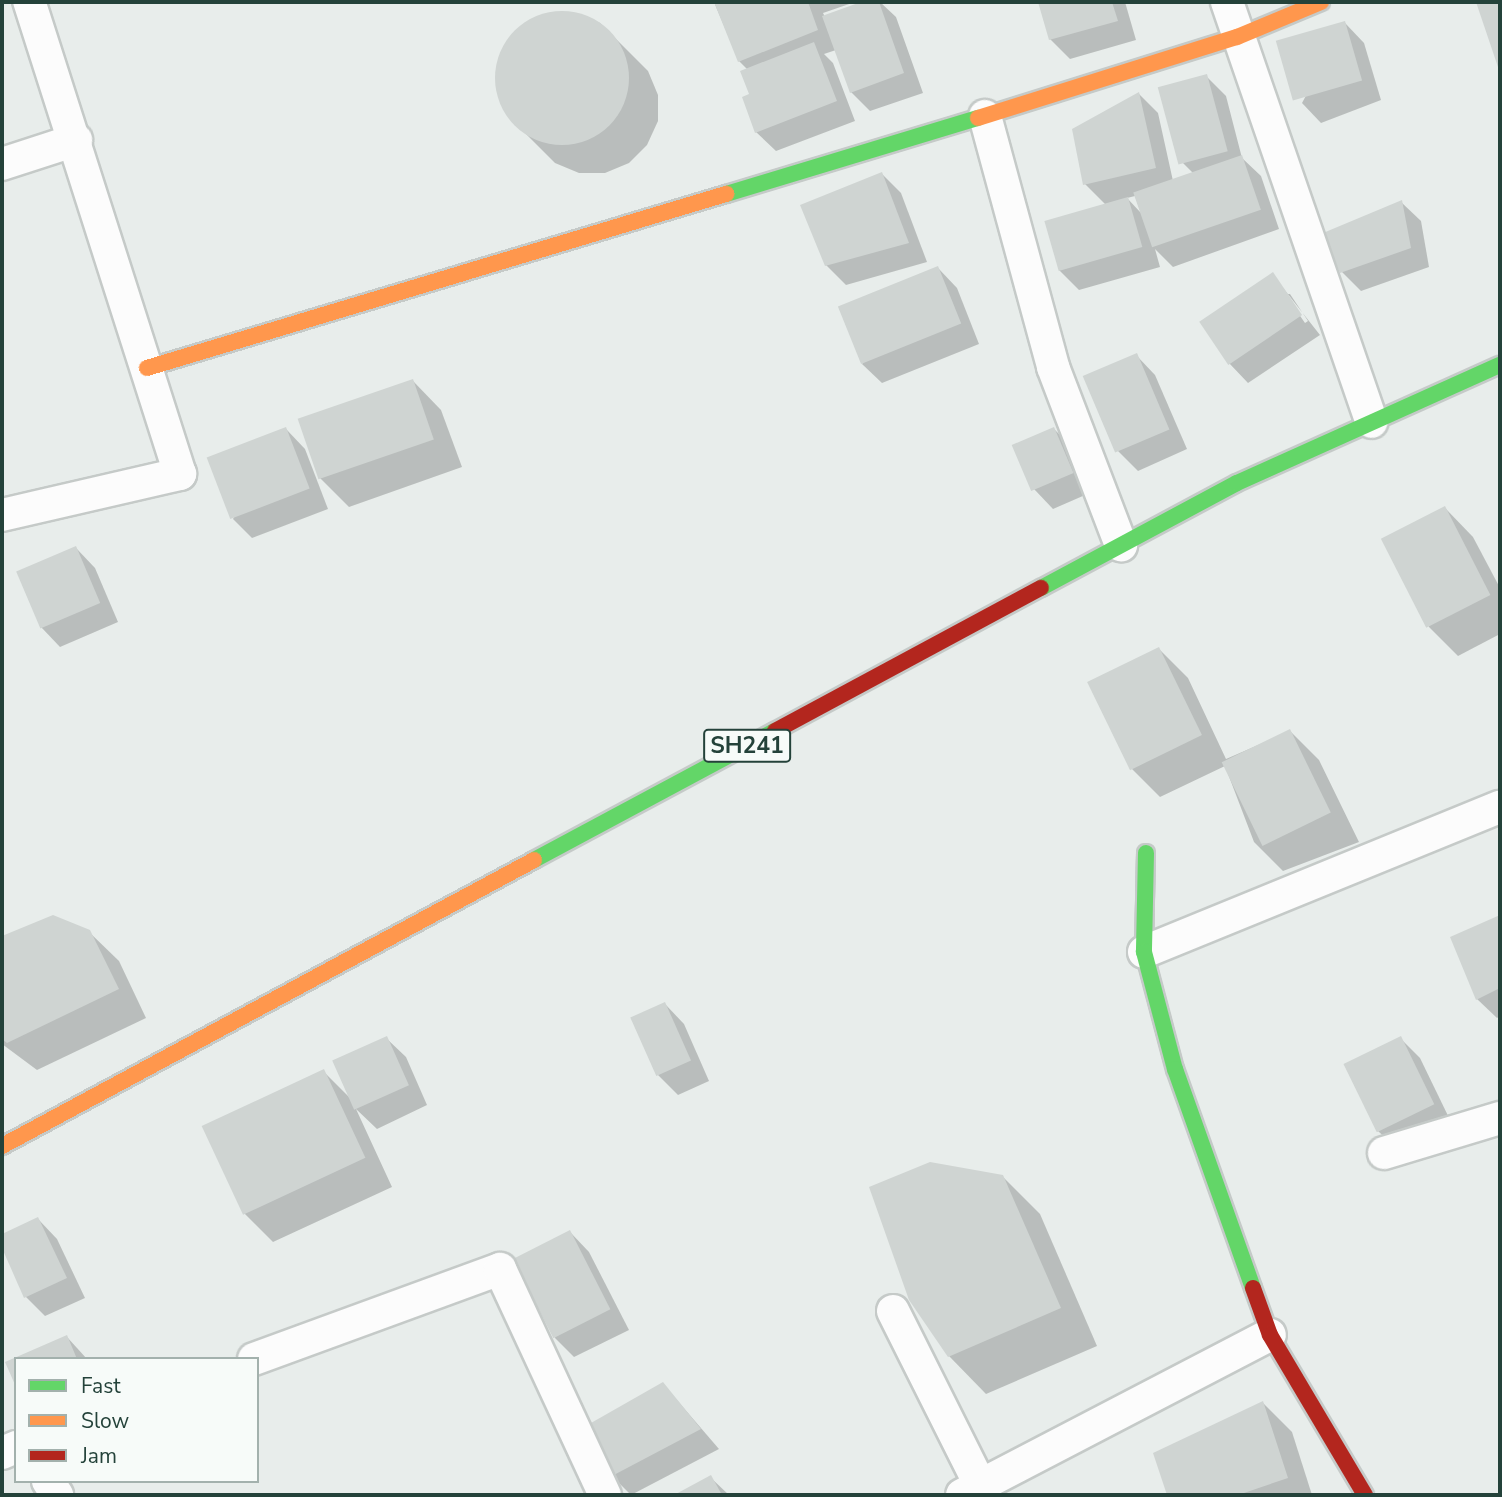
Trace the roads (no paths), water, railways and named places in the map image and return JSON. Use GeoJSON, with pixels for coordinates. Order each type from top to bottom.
{"type":"FeatureCollection","features":[{"type":"Feature","properties":{"kind":"street"},"geometry":{"type":"LineString","coordinates":[[2,515],[180,474],[76,140],[29,2]]}},
{"type":"Feature","properties":{"kind":"street"},"geometry":{"type":"LineString","coordinates":[[1227,2],[1372,422]]}},
{"type":"Feature","properties":{"kind":"street"},"geometry":{"type":"LineString","coordinates":[[147,368],[985,116],[1237,37],[1321,2]]}},
{"type":"Feature","properties":{"kind":"street"},"geometry":{"type":"LineString","coordinates":[[985,116],[1053,367],[1121,545]]}},
{"type":"Feature","properties":{"kind":"street"},"geometry":{"type":"LineString","coordinates":[[2,163],[76,140]]}},
{"type":"Feature","properties":{"kind":"street","name":"SH241"},"geometry":{"type":"LineString","coordinates":[[5,1135],[1237,483],[1500,365]]}},
{"type":"Feature","properties":{"kind":"street"},"geometry":{"type":"LineString","coordinates":[[1144,952],[1500,807]]}},
{"type":"Feature","properties":{"kind":"street"},"geometry":{"type":"LineString","coordinates":[[1146,853],[1144,952],[1175,1069],[1270,1335],[1365,1495]]}},
{"type":"Feature","properties":{"kind":"street"},"geometry":{"type":"LineString","coordinates":[[1384,1153],[1500,1118]]}},
{"type":"Feature","properties":{"kind":"street"},"geometry":{"type":"LineString","coordinates":[[259,1357],[500,1269],[605,1495]]}},
{"type":"Feature","properties":{"kind":"street"},"geometry":{"type":"LineString","coordinates":[[893,1311],[976,1492],[1270,1335]]}}]}
